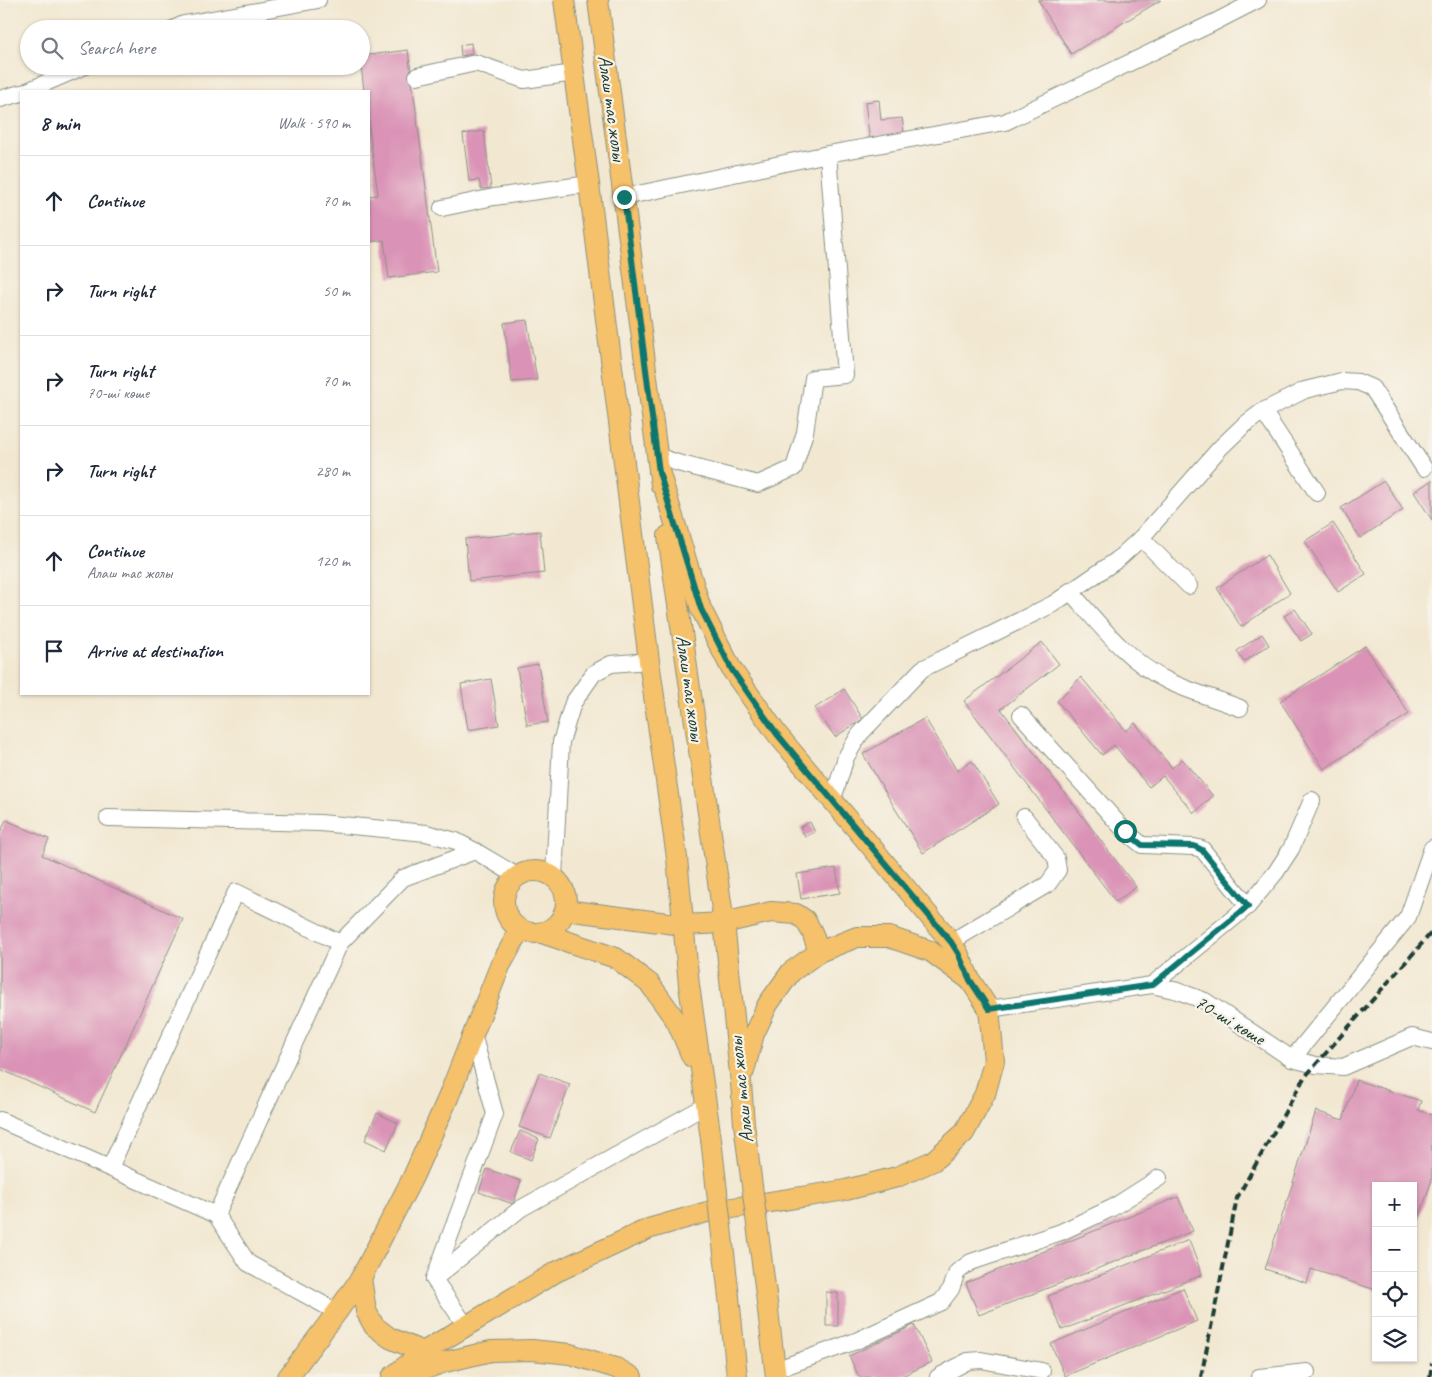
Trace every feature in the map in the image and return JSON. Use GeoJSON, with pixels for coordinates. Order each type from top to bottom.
{"type":"FeatureCollection","features":[{"type":"Feature","properties":{"kind":"main road","name":"Алаш тас жолы"},"geometry":{"type":"LineString","coordinates":[[564,0],[649,661],[677,858],[689,985],[712,1139],[737,1377]]}},
{"type":"Feature","properties":{"kind":"main road","name":"Алаш тас жолы"},"geometry":{"type":"LineString","coordinates":[[598,0],[658,464],[724,923],[744,1124],[776,1374]]}},
{"type":"Feature","properties":{"kind":"main road"},"geometry":{"type":"LineString","coordinates":[[392,1377],[423,1352],[556,1272],[648,1229],[707,1212],[855,1188],[897,1178],[933,1160],[964,1133],[986,1094],[994,1061],[989,1009],[970,980],[951,942],[777,734],[732,670],[701,609],[658,464]]}},
{"type":"Feature","properties":{"kind":"main road"},"geometry":{"type":"LineString","coordinates":[[542,933],[557,925],[562,918],[566,910],[565,892],[561,884],[554,877],[536,871],[526,872],[517,876],[505,894],[506,914],[512,924],[527,933],[542,933],[616,958],[650,984],[677,1022],[703,1084]]}},
{"type":"Feature","properties":{"kind":"main road"},"geometry":{"type":"LineString","coordinates":[[566,910],[683,925],[724,923],[771,912],[796,914],[805,920],[812,932],[819,952]]}},
{"type":"Feature","properties":{"kind":"main road"},"geometry":{"type":"LineString","coordinates":[[288,1377],[361,1278],[413,1177],[448,1098],[500,966],[520,930]]}},
{"type":"Feature","properties":{"kind":"main road"},"geometry":{"type":"LineString","coordinates":[[741,1084],[754,1034],[768,1004],[791,972],[819,952],[857,937],[889,937],[930,951],[970,980]]}},
{"type":"Feature","properties":{"kind":"main road"},"geometry":{"type":"LineString","coordinates":[[361,1278],[366,1311],[374,1326],[390,1338],[423,1352]]}},
{"type":"Feature","properties":{"kind":"main road"},"geometry":{"type":"LineString","coordinates":[[402,1377],[445,1362],[491,1351],[532,1350],[570,1354],[616,1368],[632,1377]]}},
{"type":"Feature","properties":{"kind":"lane"},"geometry":{"type":"LineString","coordinates":[[206,20],[318,0]]}},
{"type":"Feature","properties":{"kind":"lane"},"geometry":{"type":"LineString","coordinates":[[624,197],[828,154],[1005,122],[1258,0]]}},
{"type":"Feature","properties":{"kind":"lane"},"geometry":{"type":"LineString","coordinates":[[417,76],[476,63],[524,80],[574,73]]}},
{"type":"Feature","properties":{"kind":"lane"},"geometry":{"type":"LineString","coordinates":[[29,90],[64,75]]}},
{"type":"Feature","properties":{"kind":"lane"},"geometry":{"type":"LineString","coordinates":[[0,99],[20,93]]}},
{"type":"Feature","properties":{"kind":"lane"},"geometry":{"type":"LineString","coordinates":[[658,464],[678,463],[758,484],[794,468],[805,432],[813,378],[845,375],[828,154]]}},
{"type":"Feature","properties":{"kind":"lane"},"geometry":{"type":"LineString","coordinates":[[442,208],[494,197],[589,184]]}},
{"type":"Feature","properties":{"kind":"lane"},"geometry":{"type":"LineString","coordinates":[[832,800],[846,757],[860,734],[922,669],[1053,604],[1117,560],[1141,538],[1220,448],[1243,426],[1263,411],[1305,390],[1342,381],[1358,382],[1372,388],[1424,468]]}},
{"type":"Feature","properties":{"kind":"lane"},"geometry":{"type":"LineString","coordinates":[[1263,411],[1317,494]]}},
{"type":"Feature","properties":{"kind":"lane"},"geometry":{"type":"LineString","coordinates":[[1141,538],[1189,586]]}},
{"type":"Feature","properties":{"kind":"lane"},"geometry":{"type":"LineString","coordinates":[[1070,591],[1104,630],[1134,660],[1168,681],[1240,708]]}},
{"type":"Feature","properties":{"kind":"lane"},"geometry":{"type":"LineString","coordinates":[[554,877],[561,742],[573,703],[594,674],[611,664],[649,661]]}},
{"type":"Feature","properties":{"kind":"lane"},"geometry":{"type":"LineString","coordinates":[[1021,715],[1134,840],[1142,845],[1194,846],[1202,850],[1248,906]]}},
{"type":"Feature","properties":{"kind":"lane"},"geometry":{"type":"LineString","coordinates":[[1152,985],[1248,906],[1276,872],[1291,848],[1312,800]]}},
{"type":"Feature","properties":{"kind":"lane"},"geometry":{"type":"LineString","coordinates":[[951,942],[1048,884],[1058,870],[1056,858],[1024,816]]}},
{"type":"Feature","properties":{"kind":"lane"},"geometry":{"type":"LineString","coordinates":[[108,818],[320,824],[426,833],[456,841],[517,876]]}},
{"type":"Feature","properties":{"kind":"lane"},"geometry":{"type":"LineString","coordinates":[[1292,1059],[1408,917],[1432,848]]}},
{"type":"Feature","properties":{"kind":"lane"},"geometry":{"type":"LineString","coordinates":[[216,1215],[340,943],[403,878],[475,851]]}},
{"type":"Feature","properties":{"kind":"lane"},"geometry":{"type":"LineString","coordinates":[[110,1168],[236,892],[340,943]]}},
{"type":"Feature","properties":{"kind":"lane","name":"70-ші көше"},"geometry":{"type":"LineString","coordinates":[[989,1009],[1152,985],[1178,991],[1205,1001],[1292,1059],[1316,1065],[1343,1067],[1412,1037],[1432,1042]]}},
{"type":"Feature","properties":{"kind":"lane"},"geometry":{"type":"LineString","coordinates":[[434,1279],[495,1114],[473,1034]]}},
{"type":"Feature","properties":{"kind":"lane"},"geometry":{"type":"LineString","coordinates":[[434,1279],[520,1209],[707,1105]]}},
{"type":"Feature","properties":{"kind":"lane"},"geometry":{"type":"LineString","coordinates":[[0,1120],[216,1215],[248,1263],[337,1312]]}},
{"type":"Feature","properties":{"kind":"lane"},"geometry":{"type":"LineString","coordinates":[[776,1374],[856,1341],[940,1302],[951,1289],[957,1272],[971,1262],[1061,1232],[1112,1208],[1159,1178]]}},
{"type":"Feature","properties":{"kind":"lane"},"geometry":{"type":"LineString","coordinates":[[434,1279],[466,1326]]}},
{"type":"Feature","properties":{"kind":"lane"},"geometry":{"type":"LineString","coordinates":[[938,1377],[968,1361],[981,1360],[1042,1371]]}},
{"type":"Feature","properties":{"kind":"lane"},"geometry":{"type":"LineString","coordinates":[[1259,1377],[1307,1372]]}},
{"type":"Feature","properties":{"kind":"building"},"geometry":{"type":"Polygon","coordinates":[[[1038,0],[1161,0],[1071,54],[1038,0]]]}},
{"type":"Feature","properties":{"kind":"building"},"geometry":{"type":"Polygon","coordinates":[[[471,43],[472,54],[461,56],[460,45],[471,43]]]}},
{"type":"Feature","properties":{"kind":"building"},"geometry":{"type":"Polygon","coordinates":[[[408,50],[437,272],[389,278],[384,240],[370,242],[370,196],[378,195],[370,135],[370,90],[364,90],[362,75],[370,75],[370,55],[408,50]]]}},
{"type":"Feature","properties":{"kind":"building"},"geometry":{"type":"Polygon","coordinates":[[[879,100],[881,120],[902,118],[905,138],[870,142],[865,102],[879,100]]]}},
{"type":"Feature","properties":{"kind":"building"},"geometry":{"type":"Polygon","coordinates":[[[484,131],[491,188],[481,189],[479,180],[469,181],[463,134],[484,131]]]}},
{"type":"Feature","properties":{"kind":"building"},"geometry":{"type":"Polygon","coordinates":[[[527,320],[537,380],[512,382],[504,323],[527,320]]]}},
{"type":"Feature","properties":{"kind":"building"},"geometry":{"type":"Polygon","coordinates":[[[1432,480],[1432,520],[1414,492],[1432,480]]]}},
{"type":"Feature","properties":{"kind":"building"},"geometry":{"type":"Polygon","coordinates":[[[1384,481],[1403,510],[1360,538],[1341,508],[1384,481]]]}},
{"type":"Feature","properties":{"kind":"building"},"geometry":{"type":"Polygon","coordinates":[[[1333,523],[1366,574],[1338,592],[1305,541],[1333,523]]]}},
{"type":"Feature","properties":{"kind":"building"},"geometry":{"type":"Polygon","coordinates":[[[540,531],[544,573],[469,581],[465,539],[540,531]]]}},
{"type":"Feature","properties":{"kind":"building"},"geometry":{"type":"Polygon","coordinates":[[[1267,555],[1290,593],[1241,627],[1217,588],[1267,555]]]}},
{"type":"Feature","properties":{"kind":"building"},"geometry":{"type":"Polygon","coordinates":[[[1295,609],[1312,634],[1301,641],[1284,616],[1295,609]]]}},
{"type":"Feature","properties":{"kind":"building"},"geometry":{"type":"Polygon","coordinates":[[[1262,634],[1269,645],[1244,662],[1237,651],[1262,634]]]}},
{"type":"Feature","properties":{"kind":"building"},"geometry":{"type":"Polygon","coordinates":[[[1042,642],[1059,664],[1001,709],[1136,887],[1116,902],[964,701],[1042,642]]]}},
{"type":"Feature","properties":{"kind":"building"},"geometry":{"type":"Polygon","coordinates":[[[1365,646],[1409,714],[1324,769],[1280,701],[1365,646]]]}},
{"type":"Feature","properties":{"kind":"building"},"geometry":{"type":"Polygon","coordinates":[[[538,664],[548,722],[527,725],[517,668],[538,664]]]}},
{"type":"Feature","properties":{"kind":"building"},"geometry":{"type":"Polygon","coordinates":[[[1081,677],[1126,731],[1135,723],[1172,768],[1182,759],[1213,796],[1194,813],[1163,776],[1149,787],[1114,745],[1102,755],[1057,701],[1081,677]]]}},
{"type":"Feature","properties":{"kind":"building"},"geometry":{"type":"Polygon","coordinates":[[[491,679],[499,725],[468,730],[461,684],[491,679]]]}},
{"type":"Feature","properties":{"kind":"building"},"geometry":{"type":"Polygon","coordinates":[[[844,689],[863,719],[835,737],[815,708],[844,689]]]}},
{"type":"Feature","properties":{"kind":"building"},"geometry":{"type":"Polygon","coordinates":[[[925,718],[957,771],[972,761],[999,804],[923,853],[863,754],[925,718]]]}},
{"type":"Feature","properties":{"kind":"building"},"geometry":{"type":"Polygon","coordinates":[[[6,820],[49,839],[42,855],[183,919],[95,1112],[0,1069],[0,833],[6,820]]]}},
{"type":"Feature","properties":{"kind":"building"},"geometry":{"type":"Polygon","coordinates":[[[810,822],[815,832],[805,837],[800,827],[810,822]]]}},
{"type":"Feature","properties":{"kind":"building"},"geometry":{"type":"Polygon","coordinates":[[[836,868],[840,893],[801,899],[797,874],[836,868]]]}},
{"type":"Feature","properties":{"kind":"building"},"geometry":{"type":"Polygon","coordinates":[[[539,1073],[570,1084],[550,1138],[519,1127],[539,1073]]]}},
{"type":"Feature","properties":{"kind":"building"},"geometry":{"type":"Polygon","coordinates":[[[1356,1080],[1421,1101],[1418,1110],[1432,1115],[1432,1179],[1417,1225],[1417,1182],[1372,1182],[1372,1289],[1311,1269],[1307,1283],[1265,1269],[1316,1111],[1343,1120],[1356,1080]]]}},
{"type":"Feature","properties":{"kind":"building"},"geometry":{"type":"Polygon","coordinates":[[[377,1113],[398,1123],[386,1150],[365,1140],[377,1113]]]}},
{"type":"Feature","properties":{"kind":"building"},"geometry":{"type":"Polygon","coordinates":[[[520,1131],[539,1139],[531,1160],[511,1152],[520,1131]]]}},
{"type":"Feature","properties":{"kind":"building"},"geometry":{"type":"Polygon","coordinates":[[[487,1169],[521,1181],[513,1204],[479,1192],[487,1169]]]}},
{"type":"Feature","properties":{"kind":"building"},"geometry":{"type":"Polygon","coordinates":[[[1178,1197],[1193,1231],[979,1315],[966,1283],[1178,1197]]]}},
{"type":"Feature","properties":{"kind":"building"},"geometry":{"type":"Polygon","coordinates":[[[1189,1240],[1202,1275],[1062,1330],[1048,1296],[1189,1240]]]}},
{"type":"Feature","properties":{"kind":"building"},"geometry":{"type":"Polygon","coordinates":[[[1183,1288],[1197,1321],[1065,1376],[1051,1344],[1183,1288]]]}},
{"type":"Feature","properties":{"kind":"building"},"geometry":{"type":"Polygon","coordinates":[[[826,1292],[838,1293],[838,1326],[826,1326],[826,1292]]]}},
{"type":"Feature","properties":{"kind":"building"},"geometry":{"type":"Polygon","coordinates":[[[914,1325],[932,1362],[900,1377],[859,1377],[849,1356],[914,1325]]]}},
{"type":"Feature","properties":{"kind":"railway"},"geometry":{"type":"LineString","coordinates":[[1201,1377],[1237,1198],[1304,1078],[1432,932]]}},
{"type":"Feature","properties":{"kind":"railway"},"geometry":{"type":"LineString","coordinates":[[1430,1377],[1432,1363]]}},
{"type":"Feature","properties":{"kind":"route"},"geometry":{"type":"LineString","coordinates":[[624,197],[659,472],[701,609],[732,670],[777,734],[951,942],[970,980],[989,1009],[1152,985],[1248,906],[1202,850],[1194,846],[1142,845],[1125,831]]}}]}
